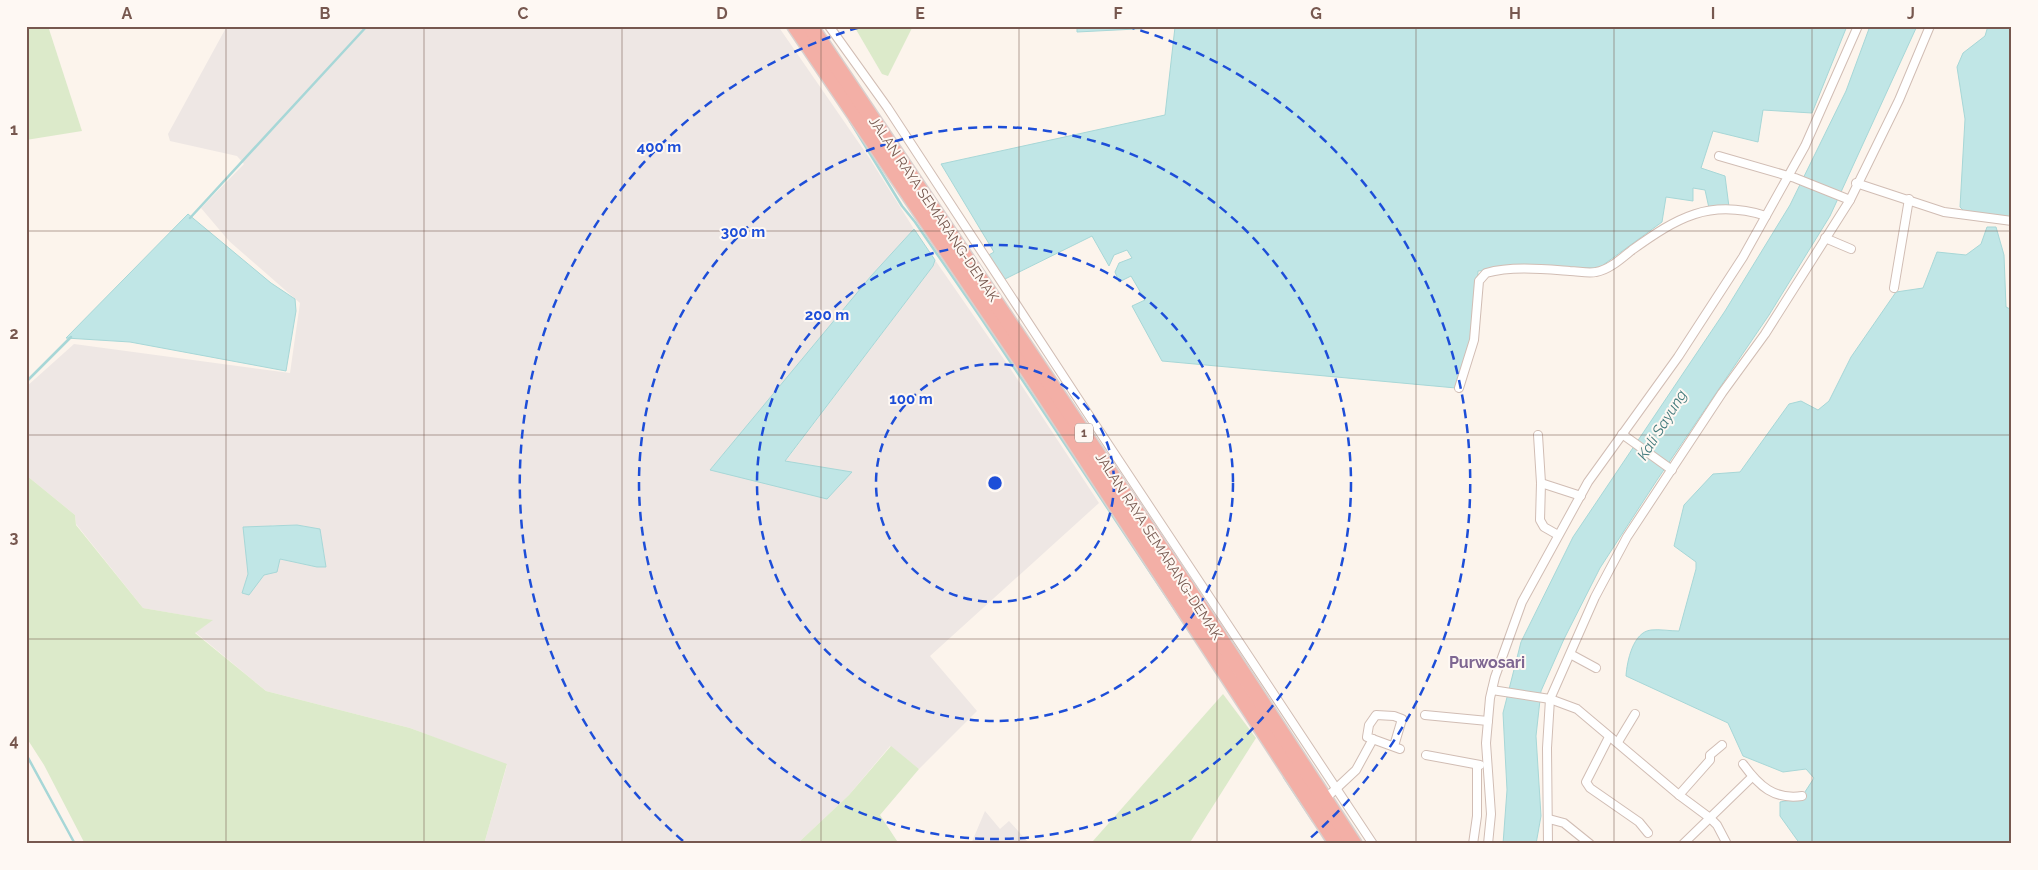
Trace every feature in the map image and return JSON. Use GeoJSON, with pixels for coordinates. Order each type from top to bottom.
{"type":"FeatureCollection","features":[{"type":"Feature","properties":{"kind":"highway","name":"JALAN RAYA SEMARANG-DEMAK"},"geometry":{"type":"LineString","coordinates":[[795,26],[1180,591],[1332,794],[1354,844]]}},
{"type":"Feature","properties":{"kind":"highway","name":"JALAN RAYA SEMARANG-DEMAK"},"geometry":{"type":"LineString","coordinates":[[810,26],[1180,591],[1337,844]]}},
{"type":"Feature","properties":{"kind":"street"},"geometry":{"type":"LineString","coordinates":[[828,26],[887,107],[1332,794],[1374,844]]}},
{"type":"Feature","properties":{"kind":"street"},"geometry":{"type":"LineString","coordinates":[[1488,844],[1491,814],[1487,766],[1488,721],[1492,690],[1522,602],[1581,496],[1678,357],[1791,177],[1858,26]]}},
{"type":"Feature","properties":{"kind":"street"},"geometry":{"type":"LineString","coordinates":[[1548,844],[1546,699],[1572,655],[1596,597],[1627,538],[1670,469],[1765,334],[1850,200],[1856,183],[1899,100],[1930,26]]}},
{"type":"Feature","properties":{"kind":"street"},"geometry":{"type":"LineString","coordinates":[[874,122],[887,107]]}},
{"type":"Feature","properties":{"kind":"street"},"geometry":{"type":"LineString","coordinates":[[1719,156],[1791,177],[1850,200]]}},
{"type":"Feature","properties":{"kind":"street"},"geometry":{"type":"LineString","coordinates":[[1856,183],[1944,212],[2012,221]]}},
{"type":"Feature","properties":{"kind":"street"},"geometry":{"type":"LineString","coordinates":[[1894,288],[1909,199]]}},
{"type":"Feature","properties":{"kind":"street"},"geometry":{"type":"LineString","coordinates":[[1459,388],[1474,340],[1479,281],[1486,273],[1530,268],[1596,272],[1616,262],[1678,219],[1698,212],[1717,208],[1744,210],[1766,216]]}},
{"type":"Feature","properties":{"kind":"street"},"geometry":{"type":"LineString","coordinates":[[1825,238],[1851,249]]}},
{"type":"Feature","properties":{"kind":"street"},"geometry":{"type":"LineString","coordinates":[[1623,434],[1670,469]]}},
{"type":"Feature","properties":{"kind":"street"},"geometry":{"type":"LineString","coordinates":[[1538,435],[1541,524],[1558,535]]}},
{"type":"Feature","properties":{"kind":"street"},"geometry":{"type":"LineString","coordinates":[[1541,483],[1581,496]]}},
{"type":"Feature","properties":{"kind":"street"},"geometry":{"type":"LineString","coordinates":[[1572,655],[1596,668]]}},
{"type":"Feature","properties":{"kind":"street"},"geometry":{"type":"LineString","coordinates":[[1492,690],[1506,694],[1546,699],[1576,709],[1609,737],[1618,742],[1679,795],[1710,818],[1717,825],[1727,844]]}},
{"type":"Feature","properties":{"kind":"street"},"geometry":{"type":"LineString","coordinates":[[1380,714],[1400,717],[1402,725],[1397,748],[1372,739],[1367,737],[1366,733],[1374,716],[1380,714]]}},
{"type":"Feature","properties":{"kind":"street"},"geometry":{"type":"LineString","coordinates":[[1425,714],[1488,721]]}},
{"type":"Feature","properties":{"kind":"street"},"geometry":{"type":"LineString","coordinates":[[1618,742],[1635,714]]}},
{"type":"Feature","properties":{"kind":"street"},"geometry":{"type":"LineString","coordinates":[[1609,737],[1586,782],[1590,788],[1639,822],[1648,833]]}},
{"type":"Feature","properties":{"kind":"street"},"geometry":{"type":"LineString","coordinates":[[1332,794],[1360,766],[1372,739]]}},
{"type":"Feature","properties":{"kind":"street"},"geometry":{"type":"LineString","coordinates":[[1679,795],[1710,760],[1710,755],[1722,745]]}},
{"type":"Feature","properties":{"kind":"street"},"geometry":{"type":"LineString","coordinates":[[1426,755],[1487,766]]}},
{"type":"Feature","properties":{"kind":"street"},"geometry":{"type":"LineString","coordinates":[[1743,764],[1761,786],[1774,794],[1786,797],[1802,796]]}},
{"type":"Feature","properties":{"kind":"street"},"geometry":{"type":"LineString","coordinates":[[1473,844],[1477,816],[1478,765]]}},
{"type":"Feature","properties":{"kind":"street"},"geometry":{"type":"LineString","coordinates":[[1684,844],[1752,777]]}},
{"type":"Feature","properties":{"kind":"street"},"geometry":{"type":"LineString","coordinates":[[1548,819],[1564,824],[1590,844]]}},
{"type":"Feature","properties":{"kind":"shaded area"},"geometry":{"type":"Polygon","coordinates":[[[227,26],[778,26],[870,159],[914,229],[871,276],[710,470],[785,462],[933,266],[935,260],[1010,368],[1099,503],[930,656],[977,711],[919,769],[890,746],[849,795],[797,844],[484,844],[507,765],[410,728],[266,691],[195,632],[212,620],[143,608],[76,524],[75,515],[26,475],[26,387],[74,344],[290,373],[300,303],[229,241],[201,208],[244,164],[237,156],[170,141],[168,134],[227,26]],[[272,525],[248,574],[242,593],[280,559],[317,567],[326,567],[320,529],[297,525],[272,525]]]}},
{"type":"Feature","properties":{"kind":"shaded area"},"geometry":{"type":"Polygon","coordinates":[[[985,811],[1000,829],[1009,821],[1030,844],[971,844],[985,811]]]}},
{"type":"Feature","properties":{"kind":"green space"},"geometry":{"type":"Polygon","coordinates":[[[26,26],[48,26],[82,131],[26,140],[26,26]]]}},
{"type":"Feature","properties":{"kind":"green space"},"geometry":{"type":"Polygon","coordinates":[[[854,26],[913,26],[888,76],[882,74],[854,26]]]}},
{"type":"Feature","properties":{"kind":"green space"},"geometry":{"type":"Polygon","coordinates":[[[26,475],[75,515],[76,525],[143,608],[213,620],[195,633],[266,691],[410,728],[507,764],[484,844],[85,844],[44,765],[26,737],[26,475]]]}},
{"type":"Feature","properties":{"kind":"green space"},"geometry":{"type":"Polygon","coordinates":[[[1223,694],[1256,738],[1189,844],[1097,844],[1093,841],[1223,694]]]}},
{"type":"Feature","properties":{"kind":"green space"},"geometry":{"type":"Polygon","coordinates":[[[891,746],[919,769],[880,815],[899,844],[797,844],[849,795],[891,746]]]}},
{"type":"Feature","properties":{"kind":"water"},"geometry":{"type":"Polygon","coordinates":[[[1077,26],[1847,26],[1812,113],[1763,110],[1758,142],[1713,131],[1701,168],[1725,176],[1729,207],[1709,208],[1705,190],[1693,188],[1693,201],[1666,197],[1662,222],[1599,268],[1527,267],[1478,271],[1476,311],[1470,348],[1456,388],[1162,361],[1132,306],[1145,300],[1131,276],[1119,282],[1115,272],[1119,263],[1132,258],[1127,250],[1114,255],[1109,266],[1092,236],[1003,280],[987,256],[994,252],[941,164],[1165,115],[1175,27],[1077,32],[1077,26]]]}},
{"type":"Feature","properties":{"kind":"water","name":"Kali Sayung"},"geometry":{"type":"Polygon","coordinates":[[[1870,26],[1917,26],[1830,216],[1769,315],[1600,568],[1564,639],[1541,691],[1536,736],[1541,816],[1536,844],[1503,844],[1507,790],[1503,713],[1521,642],[1573,537],[1725,311],[1790,205],[1846,91],[1870,26]]]}},
{"type":"Feature","properties":{"kind":"water"},"geometry":{"type":"Polygon","coordinates":[[[1988,26],[2012,26],[2012,219],[1966,213],[1960,207],[1965,119],[1957,67],[1963,53],[1985,36],[1988,26]]]}},
{"type":"Feature","properties":{"kind":"water"},"geometry":{"type":"Polygon","coordinates":[[[188,214],[271,283],[295,299],[296,311],[286,371],[130,342],[66,338],[188,214]]]}},
{"type":"Feature","properties":{"kind":"water"},"geometry":{"type":"Polygon","coordinates":[[[1987,227],[1996,227],[2004,255],[2006,307],[2012,310],[2012,844],[1800,844],[1780,816],[1780,802],[1801,798],[1814,778],[1806,769],[1783,772],[1743,756],[1728,723],[1626,676],[1632,648],[1635,641],[1645,632],[1651,630],[1679,631],[1696,569],[1696,562],[1674,546],[1684,505],[1713,474],[1740,472],[1789,404],[1801,401],[1818,410],[1829,401],[1851,357],[1896,292],[1923,288],[1937,252],[1966,255],[1981,244],[1987,227]]]}},
{"type":"Feature","properties":{"kind":"water"},"geometry":{"type":"Polygon","coordinates":[[[914,229],[935,260],[933,266],[785,461],[852,472],[827,499],[710,470],[871,276],[914,229]]]}},
{"type":"Feature","properties":{"kind":"water"},"geometry":{"type":"Polygon","coordinates":[[[297,525],[320,529],[326,567],[317,567],[280,559],[277,572],[264,575],[249,595],[242,593],[248,574],[243,527],[297,525]]]}},
{"type":"Feature","properties":{"kind":"waterway"},"geometry":{"type":"LineString","coordinates":[[190,218],[367,26]]}},
{"type":"Feature","properties":{"kind":"waterway"},"geometry":{"type":"LineString","coordinates":[[850,121],[902,206],[981,318],[1190,632]]}},
{"type":"Feature","properties":{"kind":"waterway"},"geometry":{"type":"LineString","coordinates":[[26,382],[71,337]]}},
{"type":"Feature","properties":{"kind":"waterway"},"geometry":{"type":"LineString","coordinates":[[26,754],[75,844]]}},
{"type":"Feature","properties":{"kind":"waterway"},"geometry":{"type":"LineString","coordinates":[[1284,777],[1313,821]]}},
{"type":"Feature","properties":{"kind":"district","name":"Purwosari"},"geometry":{"type":"Point","coordinates":[1487,662]}}]}
